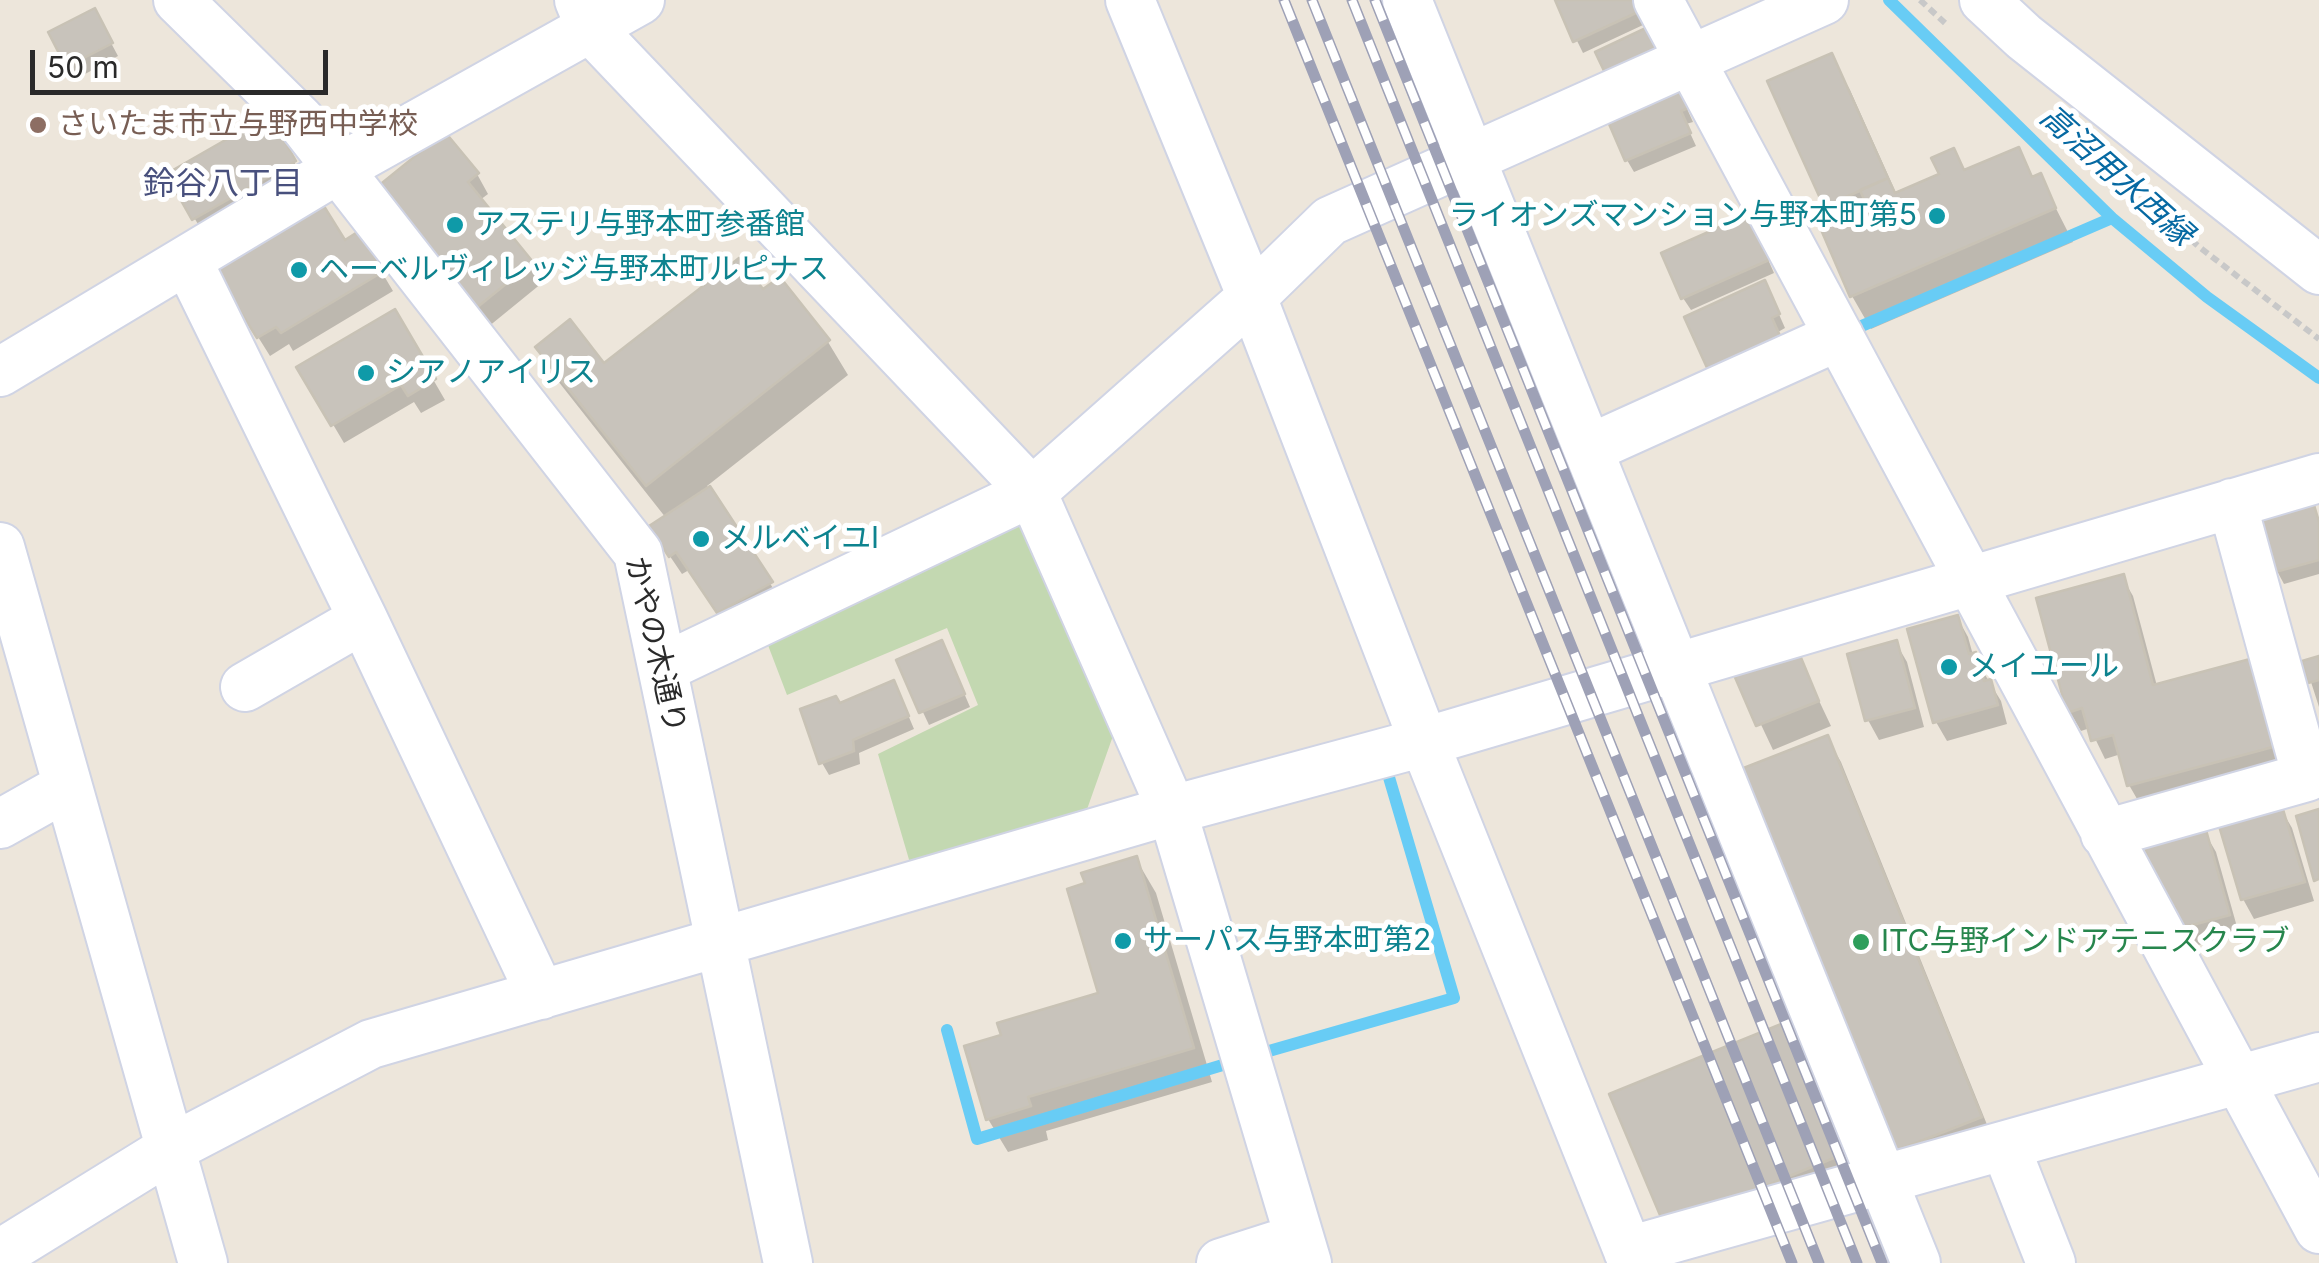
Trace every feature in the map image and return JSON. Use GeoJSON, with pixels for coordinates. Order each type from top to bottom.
{"type":"FeatureCollection","features":[{"type":"Feature","properties":{"kind":"street","name":"かやの木通り"},"geometry":{"type":"LineString","coordinates":[[178,0],[300,120],[638,552],[787,1263]]}},
{"type":"Feature","properties":{"kind":"street"},"geometry":{"type":"LineString","coordinates":[[0,372],[585,15],[640,0]]}},
{"type":"Feature","properties":{"kind":"street"},"geometry":{"type":"LineString","coordinates":[[1130,0],[1252,298],[1630,1257],[1882,1180],[2319,1057]]}},
{"type":"Feature","properties":{"kind":"street"},"geometry":{"type":"LineString","coordinates":[[1407,0],[1916,1263]]}},
{"type":"Feature","properties":{"kind":"street"},"geometry":{"type":"LineString","coordinates":[[1658,0],[2319,1230]]}},
{"type":"Feature","properties":{"kind":"street"},"geometry":{"type":"LineString","coordinates":[[663,668],[1032,492],[1252,298],[1330,221],[1824,0]]}},
{"type":"Feature","properties":{"kind":"street"},"geometry":{"type":"LineString","coordinates":[[1966,13],[2024,36],[2319,270]]}},
{"type":"Feature","properties":{"kind":"street"},"geometry":{"type":"LineString","coordinates":[[585,15],[1032,492],[1172,810],[1303,1251],[1221,1263]]}},
{"type":"Feature","properties":{"kind":"street"},"geometry":{"type":"LineString","coordinates":[[187,260],[363,619],[540,995]]}},
{"type":"Feature","properties":{"kind":"street"},"geometry":{"type":"LineString","coordinates":[[1589,449],[1838,336]]}},
{"type":"Feature","properties":{"kind":"street"},"geometry":{"type":"LineString","coordinates":[[0,1254],[170,1149],[371,1044],[1172,810],[1424,742],[2319,478]]}},
{"type":"Feature","properties":{"kind":"street"},"geometry":{"type":"LineString","coordinates":[[2105,834],[2307,777],[2232,503]]}},
{"type":"Feature","properties":{"kind":"street"},"geometry":{"type":"LineString","coordinates":[[0,547],[203,1263]]}},
{"type":"Feature","properties":{"kind":"street"},"geometry":{"type":"LineString","coordinates":[[244,687],[363,619]]}},
{"type":"Feature","properties":{"kind":"street"},"geometry":{"type":"LineString","coordinates":[[0,824],[66,787]]}},
{"type":"Feature","properties":{"kind":"street"},"geometry":{"type":"LineString","coordinates":[[2005,1146],[2051,1263]]}},
{"type":"Feature","properties":{"kind":"path"},"geometry":{"type":"LineString","coordinates":[[1920,0],[1966,13]]}},
{"type":"Feature","properties":{"kind":"path"},"geometry":{"type":"LineString","coordinates":[[2051,118],[2198,246],[2319,339]]}},
{"type":"Feature","properties":{"kind":"green space"},"geometry":{"type":"Polygon","coordinates":[[[1010,521],[1032,526],[1114,733],[1085,815],[910,863],[878,754],[978,705],[947,628],[787,695],[766,640],[1010,521]]]}},
{"type":"Feature","properties":{"kind":"building"},"geometry":{"type":"Polygon","coordinates":[[[1555,0],[1633,0],[1638,12],[1573,42],[1555,0]]]}},
{"type":"Feature","properties":{"kind":"building"},"geometry":{"type":"Polygon","coordinates":[[[95,8],[113,43],[66,67],[48,32],[95,8]]]}},
{"type":"Feature","properties":{"kind":"building"},"geometry":{"type":"Polygon","coordinates":[[[1648,27],[1659,51],[1606,75],[1595,52],[1648,27]]]}},
{"type":"Feature","properties":{"kind":"building"},"geometry":{"type":"Polygon","coordinates":[[[1832,53],[1888,178],[1824,207],[1767,81],[1832,53]]]}},
{"type":"Feature","properties":{"kind":"building"},"geometry":{"type":"Polygon","coordinates":[[[1678,86],[1688,108],[1681,111],[1691,133],[1625,161],[1606,117],[1678,86]]]}},
{"type":"Feature","properties":{"kind":"building"},"geometry":{"type":"Polygon","coordinates":[[[262,119],[269,130],[276,126],[296,161],[192,220],[166,174],[262,119]]]}},
{"type":"Feature","properties":{"kind":"building","name":"アステリ与野本町参番館"},"geometry":{"type":"Polygon","coordinates":[[[445,132],[479,173],[468,182],[533,262],[475,309],[377,187],[445,132]]]}},
{"type":"Feature","properties":{"kind":"building","name":"ライオンズマンション与野本町第5"},"geometry":{"type":"Polygon","coordinates":[[[2019,147],[2032,177],[2041,173],[2056,208],[1850,297],[1819,225],[1866,204],[1860,190],[1888,178],[1895,193],[1939,174],[1931,158],[1954,148],[1964,170],[2019,147]]]}},
{"type":"Feature","properties":{"kind":"building","name":"ヘーベルヴィレッジ与野本町ルピナス"},"geometry":{"type":"Polygon","coordinates":[[[322,203],[345,240],[359,231],[384,271],[281,333],[276,327],[257,338],[214,269],[322,203]]]}},
{"type":"Feature","properties":{"kind":"building"},"geometry":{"type":"Polygon","coordinates":[[[1749,214],[1769,260],[1681,299],[1661,253],[1749,214]]]}},
{"type":"Feature","properties":{"kind":"building"},"geometry":{"type":"Polygon","coordinates":[[[739,258],[763,289],[780,277],[830,340],[646,486],[535,347],[570,319],[604,363],[739,258]]]}},
{"type":"Feature","properties":{"kind":"building"},"geometry":{"type":"Polygon","coordinates":[[[1765,280],[1780,314],[1772,318],[1781,338],[1708,370],[1684,317],[1765,280]]]}},
{"type":"Feature","properties":{"kind":"building","name":"シアノアイリス"},"geometry":{"type":"Polygon","coordinates":[[[395,309],[436,379],[408,396],[401,385],[331,426],[296,367],[395,309]]]}},
{"type":"Feature","properties":{"kind":"building","name":"メルベイユⅠ"},"geometry":{"type":"Polygon","coordinates":[[[710,486],[773,582],[717,613],[676,552],[669,557],[649,526],[710,486]]]}},
{"type":"Feature","properties":{"kind":"building"},"geometry":{"type":"Polygon","coordinates":[[[2314,505],[2319,522],[2319,560],[2275,572],[2260,519],[2314,505]]]}},
{"type":"Feature","properties":{"kind":"building"},"geometry":{"type":"Polygon","coordinates":[[[2124,574],[2153,685],[2250,659],[2273,747],[2127,786],[2113,735],[2091,741],[2082,708],[2067,713],[2036,598],[2124,574]]]}},
{"type":"Feature","properties":{"kind":"building","name":"メイユール"},"geometry":{"type":"Polygon","coordinates":[[[1958,615],[1969,654],[1976,652],[1984,681],[1991,679],[1998,705],[1933,723],[1907,629],[1958,615]]]}},
{"type":"Feature","properties":{"kind":"building"},"geometry":{"type":"Polygon","coordinates":[[[942,640],[965,694],[919,713],[896,660],[942,640]]]}},
{"type":"Feature","properties":{"kind":"building"},"geometry":{"type":"Polygon","coordinates":[[[1897,640],[1915,708],[1865,721],[1847,654],[1897,640]]]}},
{"type":"Feature","properties":{"kind":"building"},"geometry":{"type":"Polygon","coordinates":[[[1797,648],[1819,701],[1756,726],[1734,675],[1797,648]]]}},
{"type":"Feature","properties":{"kind":"building"},"geometry":{"type":"Polygon","coordinates":[[[2319,656],[2319,680],[2308,683],[2302,661],[2319,656]]]}},
{"type":"Feature","properties":{"kind":"building"},"geometry":{"type":"Polygon","coordinates":[[[894,680],[909,716],[853,740],[854,751],[819,764],[800,709],[836,696],[840,703],[894,680]]]}},
{"type":"Feature","properties":{"kind":"building"},"geometry":{"type":"Polygon","coordinates":[[[1828,735],[1982,1117],[1895,1151],[1741,769],[1828,735]]]}},
{"type":"Feature","properties":{"kind":"building"},"geometry":{"type":"Polygon","coordinates":[[[2282,806],[2305,882],[2241,900],[2219,826],[2282,806]]]}},
{"type":"Feature","properties":{"kind":"building"},"geometry":{"type":"Polygon","coordinates":[[[2319,809],[2319,879],[2314,881],[2296,816],[2319,809]]]}},
{"type":"Feature","properties":{"kind":"building"},"geometry":{"type":"Polygon","coordinates":[[[2206,830],[2230,915],[2181,928],[2175,907],[2168,909],[2157,891],[2145,847],[2206,830]]]}},
{"type":"Feature","properties":{"kind":"building","name":"サーパス与野本町第2"},"geometry":{"type":"Polygon","coordinates":[[[1137,856],[1194,1048],[1028,1097],[1031,1106],[986,1120],[964,1046],[1001,1035],[997,1023],[1098,993],[1067,889],[1085,883],[1081,873],[1137,856]]]}},
{"type":"Feature","properties":{"kind":"building"},"geometry":{"type":"Polygon","coordinates":[[[1791,1020],[1846,1153],[1665,1227],[1609,1094],[1791,1020]]]}},
{"type":"Feature","properties":{"kind":"waterway","name":"高沼用水西縁"},"geometry":{"type":"LineString","coordinates":[[1889,0],[2112,218],[2207,297],[2319,378]]}},
{"type":"Feature","properties":{"kind":"waterway"},"geometry":{"type":"LineString","coordinates":[[1850,331],[2112,218]]}},
{"type":"Feature","properties":{"kind":"waterway"},"geometry":{"type":"LineString","coordinates":[[1255,1055],[1454,998],[1388,774]]}},
{"type":"Feature","properties":{"kind":"waterway"},"geometry":{"type":"LineString","coordinates":[[947,1030],[977,1139],[1236,1061]]}},
{"type":"Feature","properties":{"kind":"railway"},"geometry":{"type":"LineString","coordinates":[[1284,0],[1792,1263]]}},
{"type":"Feature","properties":{"kind":"railway"},"geometry":{"type":"LineString","coordinates":[[1312,0],[1819,1263]]}},
{"type":"Feature","properties":{"kind":"railway"},"geometry":{"type":"LineString","coordinates":[[1352,0],[1857,1263]]}},
{"type":"Feature","properties":{"kind":"railway"},"geometry":{"type":"LineString","coordinates":[[1375,0],[1882,1263]]}},
{"type":"Feature","properties":{"kind":"place","name":"さいたま市立与野西中学校"},"geometry":{"type":"Point","coordinates":[38,125]}},
{"type":"Feature","properties":{"kind":"place","name":"ライオンズマンション与野本町第5"},"geometry":{"type":"Point","coordinates":[1937,216]}},
{"type":"Feature","properties":{"kind":"place","name":"アステリ与野本町参番館"},"geometry":{"type":"Point","coordinates":[455,225]}},
{"type":"Feature","properties":{"kind":"place","name":"ヘーベルヴィレッジ与野本町ルピナス"},"geometry":{"type":"Point","coordinates":[299,270]}},
{"type":"Feature","properties":{"kind":"place","name":"シアノアイリス"},"geometry":{"type":"Point","coordinates":[366,373]}},
{"type":"Feature","properties":{"kind":"place","name":"メルベイユⅠ"},"geometry":{"type":"Point","coordinates":[701,539]}},
{"type":"Feature","properties":{"kind":"place","name":"メイユール"},"geometry":{"type":"Point","coordinates":[1949,667]}},
{"type":"Feature","properties":{"kind":"place","name":"サーパス与野本町第2"},"geometry":{"type":"Point","coordinates":[1123,941]}},
{"type":"Feature","properties":{"kind":"place","name":"ITC与野インドアテニスクラブ"},"geometry":{"type":"Point","coordinates":[1861,942]}},
{"type":"Feature","properties":{"kind":"district","name":"鈴谷八丁目"},"geometry":{"type":"Point","coordinates":[223,184]}}]}
